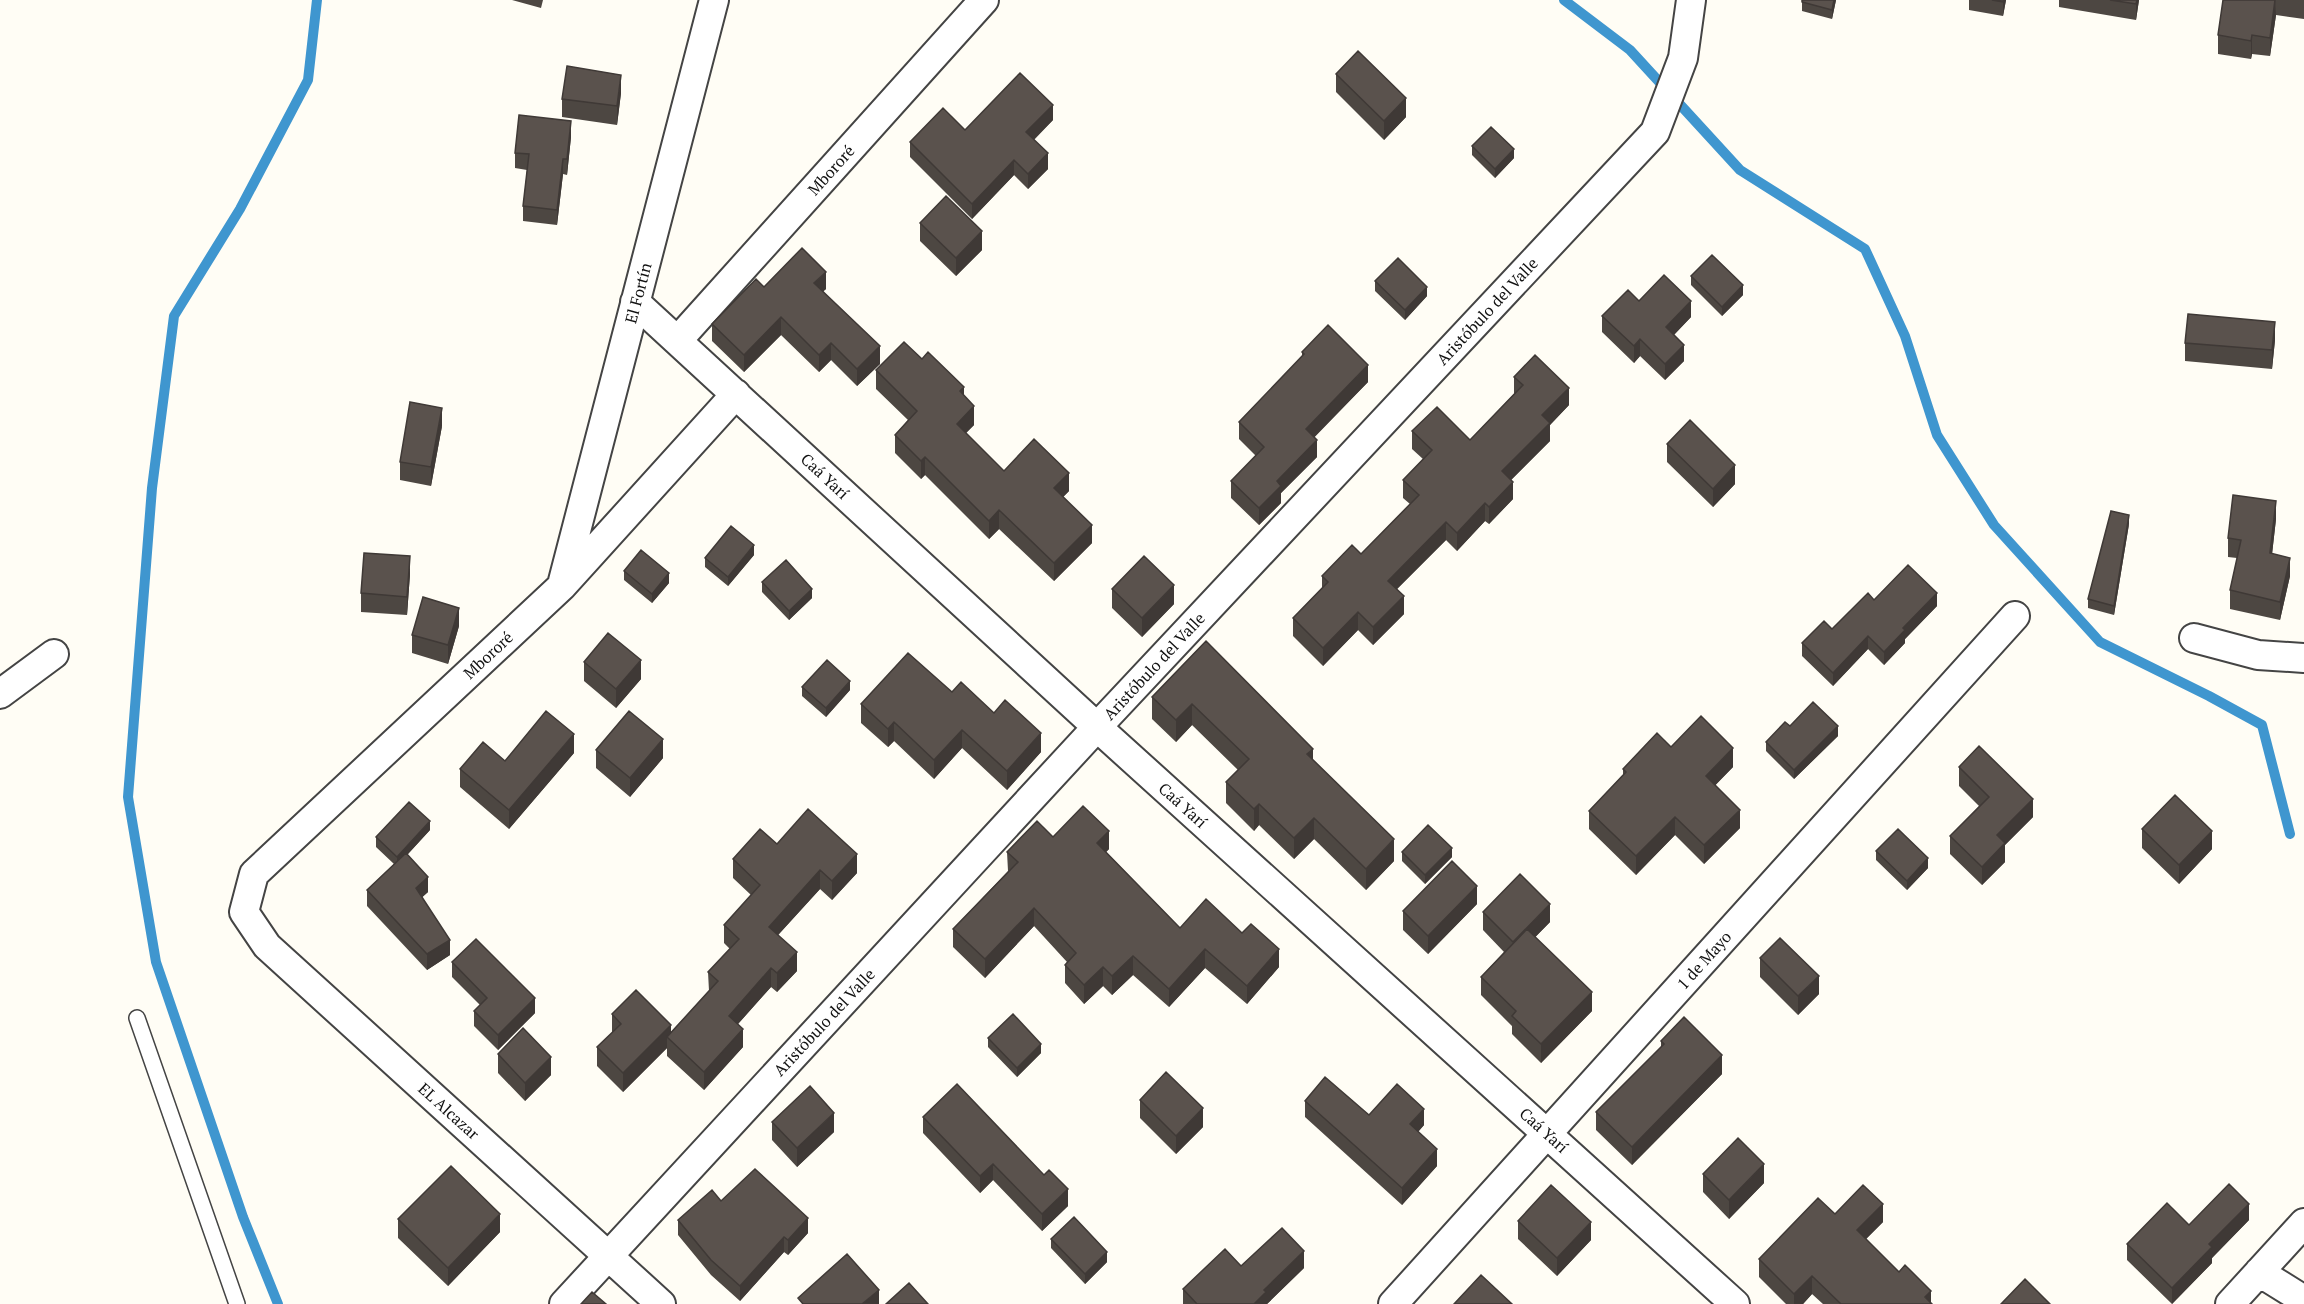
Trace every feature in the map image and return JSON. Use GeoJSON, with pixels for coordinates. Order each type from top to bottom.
{"type":"FeatureCollection","features":[{"type":"Feature","properties":{"kind":"street","name":"El Fortín"},"geometry":{"type":"LineString","coordinates":[[562,586],[714,0]]}},
{"type":"Feature","properties":{"kind":"street","name":"Mbororé"},"geometry":{"type":"LineString","coordinates":[[678,340],[984,0]]}},
{"type":"Feature","properties":{"kind":"street","name":"Aristóbulo del Valle"},"geometry":{"type":"LineString","coordinates":[[564,1304],[1097,727],[1655,132],[1683,58],[1691,0]]}},
{"type":"Feature","properties":{"kind":"street","name":"Caá Yarí"},"geometry":{"type":"LineString","coordinates":[[635,302],[1097,727],[1735,1304]]}},
{"type":"Feature","properties":{"kind":"street","name":"Mbororé"},"geometry":{"type":"LineString","coordinates":[[244,912],[254,874],[562,586],[736,394]]}},
{"type":"Feature","properties":{"kind":"street","name":"1 de Mayo"},"geometry":{"type":"LineString","coordinates":[[1393,1304],[2014,616]]}},
{"type":"Feature","properties":{"kind":"street"},"geometry":{"type":"LineString","coordinates":[[2194,638],[2258,655],[2304,658]]}},
{"type":"Feature","properties":{"kind":"street"},"geometry":{"type":"LineString","coordinates":[[0,694],[54,654]]}},
{"type":"Feature","properties":{"kind":"street","name":"EL Alcazar"},"geometry":{"type":"LineString","coordinates":[[244,912],[267,946],[661,1304]]}},
{"type":"Feature","properties":{"kind":"street"},"geometry":{"type":"LineString","coordinates":[[2230,1304],[2304,1222]]}},
{"type":"Feature","properties":{"kind":"street"},"geometry":{"type":"LineString","coordinates":[[2259,1272],[2304,1300]]}},
{"type":"Feature","properties":{"kind":"lane"},"geometry":{"type":"LineString","coordinates":[[137,1018],[237,1304]]}},
{"type":"Feature","properties":{"kind":"building"},"geometry":{"type":"Polygon","coordinates":[[[1802,0],[1834,0],[1832,10],[1802,2],[1802,0]]]}},
{"type":"Feature","properties":{"kind":"building"},"geometry":{"type":"Polygon","coordinates":[[[2110,0],[2137,0],[2136,4],[2110,0]]]}},
{"type":"Feature","properties":{"kind":"building"},"geometry":{"type":"Polygon","coordinates":[[[2223,0],[2275,0],[2270,38],[2252,35],[2251,41],[2218,35],[2223,0]]]}},
{"type":"Feature","properties":{"kind":"building"},"geometry":{"type":"Polygon","coordinates":[[[1358,51],[1406,98],[1384,121],[1336,74],[1358,51]]]}},
{"type":"Feature","properties":{"kind":"building"},"geometry":{"type":"Polygon","coordinates":[[[567,66],[621,75],[617,106],[562,99],[567,66]]]}},
{"type":"Feature","properties":{"kind":"building"},"geometry":{"type":"Polygon","coordinates":[[[1020,73],[1053,105],[1026,132],[1048,153],[1028,174],[1014,160],[972,204],[910,142],[943,108],[965,130],[1020,73]]]}},
{"type":"Feature","properties":{"kind":"building"},"geometry":{"type":"Polygon","coordinates":[[[519,115],[571,121],[567,159],[563,159],[557,210],[523,206],[529,154],[515,153],[519,115]]]}},
{"type":"Feature","properties":{"kind":"building"},"geometry":{"type":"Polygon","coordinates":[[[1491,127],[1514,149],[1495,169],[1472,146],[1491,127]]]}},
{"type":"Feature","properties":{"kind":"building"},"geometry":{"type":"Polygon","coordinates":[[[946,196],[982,231],[956,258],[920,223],[946,196]]]}},
{"type":"Feature","properties":{"kind":"building"},"geometry":{"type":"Polygon","coordinates":[[[802,248],[826,272],[814,283],[880,346],[857,369],[831,343],[819,355],[781,317],[744,355],[712,324],[756,279],[764,287],[802,248]]]}},
{"type":"Feature","properties":{"kind":"building"},"geometry":{"type":"Polygon","coordinates":[[[1712,255],[1743,285],[1722,307],[1691,276],[1712,255]]]}},
{"type":"Feature","properties":{"kind":"building"},"geometry":{"type":"Polygon","coordinates":[[[1398,258],[1427,287],[1405,310],[1375,281],[1398,258]]]}},
{"type":"Feature","properties":{"kind":"building"},"geometry":{"type":"Polygon","coordinates":[[[1664,275],[1691,301],[1666,327],[1684,345],[1665,364],[1640,339],[1634,346],[1602,316],[1628,290],[1639,301],[1664,275]]]}},
{"type":"Feature","properties":{"kind":"building"},"geometry":{"type":"Polygon","coordinates":[[[2188,314],[2275,322],[2272,350],[2185,343],[2188,314]]]}},
{"type":"Feature","properties":{"kind":"building"},"geometry":{"type":"Polygon","coordinates":[[[1328,325],[1368,365],[1306,429],[1317,440],[1277,481],[1281,486],[1259,508],[1231,481],[1264,447],[1239,422],[1304,354],[1302,352],[1328,325]]]}},
{"type":"Feature","properties":{"kind":"building"},"geometry":{"type":"Polygon","coordinates":[[[904,342],[922,359],[928,352],[964,387],[960,391],[974,406],[957,424],[1004,471],[1034,439],[1069,473],[1054,488],[1092,525],[1054,563],[999,510],[989,521],[925,457],[921,461],[895,435],[917,411],[876,370],[904,342]]]}},
{"type":"Feature","properties":{"kind":"building"},"geometry":{"type":"Polygon","coordinates":[[[1535,355],[1569,388],[1542,415],[1550,423],[1502,471],[1513,482],[1489,507],[1485,503],[1457,533],[1446,522],[1388,581],[1404,596],[1373,627],[1358,612],[1323,648],[1293,618],[1328,582],[1322,576],[1352,545],[1361,554],[1419,495],[1403,480],[1432,450],[1412,431],[1437,407],[1470,440],[1523,385],[1514,377],[1535,355]]]}},
{"type":"Feature","properties":{"kind":"building"},"geometry":{"type":"Polygon","coordinates":[[[410,402],[442,408],[431,467],[400,462],[410,402]]]}},
{"type":"Feature","properties":{"kind":"building"},"geometry":{"type":"Polygon","coordinates":[[[1690,420],[1735,465],[1713,489],[1667,444],[1690,420]]]}},
{"type":"Feature","properties":{"kind":"building"},"geometry":{"type":"Polygon","coordinates":[[[2233,495],[2276,501],[2270,553],[2290,558],[2280,602],[2230,590],[2241,540],[2228,538],[2233,495]]]}},
{"type":"Feature","properties":{"kind":"building"},"geometry":{"type":"Polygon","coordinates":[[[2111,511],[2129,515],[2114,606],[2088,599],[2111,511]]]}},
{"type":"Feature","properties":{"kind":"building"},"geometry":{"type":"Polygon","coordinates":[[[731,526],[754,545],[728,577],[705,558],[731,526]]]}},
{"type":"Feature","properties":{"kind":"building"},"geometry":{"type":"Polygon","coordinates":[[[641,550],[669,573],[652,594],[624,571],[641,550]]]}},
{"type":"Feature","properties":{"kind":"building"},"geometry":{"type":"Polygon","coordinates":[[[364,553],[410,556],[407,597],[361,593],[364,553]]]}},
{"type":"Feature","properties":{"kind":"building"},"geometry":{"type":"Polygon","coordinates":[[[1144,556],[1174,585],[1142,618],[1112,589],[1144,556]]]}},
{"type":"Feature","properties":{"kind":"building"},"geometry":{"type":"Polygon","coordinates":[[[786,560],[812,589],[789,611],[762,582],[786,560]]]}},
{"type":"Feature","properties":{"kind":"building"},"geometry":{"type":"Polygon","coordinates":[[[1908,565],[1937,593],[1903,628],[1905,630],[1884,652],[1868,636],[1833,673],[1802,643],[1824,621],[1832,629],[1868,593],[1874,600],[1908,565]]]}},
{"type":"Feature","properties":{"kind":"building"},"geometry":{"type":"Polygon","coordinates":[[[423,597],[459,608],[448,645],[412,635],[423,597]]]}},
{"type":"Feature","properties":{"kind":"building"},"geometry":{"type":"Polygon","coordinates":[[[608,633],[641,660],[616,689],[584,662],[608,633]]]}},
{"type":"Feature","properties":{"kind":"building"},"geometry":{"type":"Polygon","coordinates":[[[1206,641],[1313,749],[1307,754],[1394,839],[1366,869],[1314,818],[1294,838],[1259,804],[1254,809],[1226,782],[1249,759],[1192,704],[1176,720],[1152,697],[1206,641]]]}},
{"type":"Feature","properties":{"kind":"building"},"geometry":{"type":"Polygon","coordinates":[[[908,653],[952,692],[961,682],[994,713],[1005,700],[1041,733],[1007,771],[962,730],[934,760],[894,722],[888,729],[861,704],[908,653]]]}},
{"type":"Feature","properties":{"kind":"building"},"geometry":{"type":"Polygon","coordinates":[[[827,660],[850,681],[826,708],[802,687],[827,660]]]}},
{"type":"Feature","properties":{"kind":"building"},"geometry":{"type":"Polygon","coordinates":[[[1813,702],[1838,726],[1794,770],[1766,742],[1785,722],[1790,726],[1813,702]]]}},
{"type":"Feature","properties":{"kind":"building"},"geometry":{"type":"Polygon","coordinates":[[[546,711],[574,734],[509,810],[460,769],[483,742],[505,761],[546,711]]]}},
{"type":"Feature","properties":{"kind":"building"},"geometry":{"type":"Polygon","coordinates":[[[629,711],[663,739],[630,778],[596,750],[629,711]]]}},
{"type":"Feature","properties":{"kind":"building"},"geometry":{"type":"Polygon","coordinates":[[[1701,716],[1733,748],[1706,776],[1740,810],[1704,845],[1675,817],[1636,856],[1589,811],[1626,772],[1623,769],[1657,733],[1671,747],[1701,716]]]}},
{"type":"Feature","properties":{"kind":"building"},"geometry":{"type":"Polygon","coordinates":[[[1979,746],[2033,799],[1997,835],[2005,843],[1982,867],[1950,836],[1989,797],[1959,767],[1979,746]]]}},
{"type":"Feature","properties":{"kind":"building"},"geometry":{"type":"Polygon","coordinates":[[[2175,795],[2212,831],[2179,865],[2142,829],[2175,795]]]}},
{"type":"Feature","properties":{"kind":"building"},"geometry":{"type":"Polygon","coordinates":[[[409,802],[430,821],[397,857],[376,837],[409,802]]]}},
{"type":"Feature","properties":{"kind":"building"},"geometry":{"type":"Polygon","coordinates":[[[1083,806],[1109,831],[1097,843],[1180,928],[1206,899],[1242,933],[1251,924],[1279,949],[1247,986],[1205,949],[1169,989],[1133,956],[1112,976],[1103,967],[1084,985],[1065,965],[1076,953],[1034,908],[985,959],[953,929],[1018,862],[1007,852],[1037,821],[1053,837],[1083,806]]]}},
{"type":"Feature","properties":{"kind":"building"},"geometry":{"type":"Polygon","coordinates":[[[808,809],[857,854],[832,881],[820,870],[769,927],[797,952],[777,973],[771,968],[729,1016],[743,1029],[704,1072],[667,1037],[718,981],[708,972],[739,939],[724,925],[760,885],[733,859],[760,829],[777,844],[808,809]]]}},
{"type":"Feature","properties":{"kind":"building"},"geometry":{"type":"Polygon","coordinates":[[[1428,825],[1452,848],[1425,875],[1402,852],[1428,825]]]}},
{"type":"Feature","properties":{"kind":"building"},"geometry":{"type":"Polygon","coordinates":[[[1898,829],[1928,858],[1907,881],[1876,851],[1898,829]]]}},
{"type":"Feature","properties":{"kind":"building"},"geometry":{"type":"Polygon","coordinates":[[[406,853],[428,877],[416,888],[450,940],[427,954],[367,890],[406,853]]]}},
{"type":"Feature","properties":{"kind":"building"},"geometry":{"type":"Polygon","coordinates":[[[1452,861],[1477,886],[1428,936],[1403,911],[1452,861]]]}},
{"type":"Feature","properties":{"kind":"building"},"geometry":{"type":"Polygon","coordinates":[[[1520,874],[1550,904],[1513,942],[1483,912],[1520,874]]]}},
{"type":"Feature","properties":{"kind":"building"},"geometry":{"type":"Polygon","coordinates":[[[1527,929],[1592,992],[1541,1044],[1512,1016],[1516,1011],[1481,977],[1527,929]]]}},
{"type":"Feature","properties":{"kind":"building"},"geometry":{"type":"Polygon","coordinates":[[[1780,938],[1819,976],[1798,996],[1760,958],[1780,938]]]}},
{"type":"Feature","properties":{"kind":"building"},"geometry":{"type":"Polygon","coordinates":[[[476,939],[535,998],[498,1035],[474,1011],[487,998],[452,962],[476,939]]]}},
{"type":"Feature","properties":{"kind":"building"},"geometry":{"type":"Polygon","coordinates":[[[636,990],[671,1025],[623,1073],[597,1047],[621,1024],[612,1014],[636,990]]]}},
{"type":"Feature","properties":{"kind":"building"},"geometry":{"type":"Polygon","coordinates":[[[1013,1014],[1041,1044],[1017,1068],[988,1038],[1013,1014]]]}},
{"type":"Feature","properties":{"kind":"building"},"geometry":{"type":"Polygon","coordinates":[[[1684,1017],[1722,1055],[1632,1147],[1596,1112],[1664,1044],[1661,1041],[1684,1017]]]}},
{"type":"Feature","properties":{"kind":"building"},"geometry":{"type":"Polygon","coordinates":[[[523,1028],[551,1057],[525,1083],[498,1054],[523,1028]]]}},
{"type":"Feature","properties":{"kind":"building"},"geometry":{"type":"Polygon","coordinates":[[[1166,1072],[1203,1108],[1176,1136],[1140,1100],[1166,1072]]]}},
{"type":"Feature","properties":{"kind":"building"},"geometry":{"type":"Polygon","coordinates":[[[1325,1077],[1369,1115],[1397,1084],[1424,1109],[1410,1124],[1437,1149],[1402,1188],[1305,1101],[1325,1077]]]}},
{"type":"Feature","properties":{"kind":"building"},"geometry":{"type":"Polygon","coordinates":[[[957,1084],[1044,1175],[1049,1170],[1068,1189],[1042,1214],[993,1164],[980,1176],[923,1117],[957,1084]]]}},
{"type":"Feature","properties":{"kind":"building"},"geometry":{"type":"Polygon","coordinates":[[[810,1086],[834,1113],[797,1148],[772,1122],[810,1086]]]}},
{"type":"Feature","properties":{"kind":"building"},"geometry":{"type":"Polygon","coordinates":[[[1738,1138],[1764,1164],[1729,1200],[1703,1174],[1738,1138]]]}},
{"type":"Feature","properties":{"kind":"building"},"geometry":{"type":"Polygon","coordinates":[[[451,1166],[500,1214],[448,1268],[398,1219],[451,1166]]]}},
{"type":"Feature","properties":{"kind":"building"},"geometry":{"type":"Polygon","coordinates":[[[755,1169],[808,1218],[788,1240],[784,1237],[740,1286],[711,1260],[678,1220],[712,1190],[721,1201],[755,1169]]]}},
{"type":"Feature","properties":{"kind":"building"},"geometry":{"type":"Polygon","coordinates":[[[2229,1184],[2249,1204],[2209,1244],[2212,1247],[2172,1288],[2127,1244],[2167,1203],[2189,1225],[2229,1184]]]}},
{"type":"Feature","properties":{"kind":"building"},"geometry":{"type":"Polygon","coordinates":[[[1551,1185],[1591,1222],[1557,1258],[1518,1221],[1551,1185]]]}},
{"type":"Feature","properties":{"kind":"building"},"geometry":{"type":"Polygon","coordinates":[[[1863,1185],[1883,1204],[1857,1230],[1899,1272],[1905,1265],[1931,1291],[1925,1297],[1932,1304],[1841,1304],[1812,1276],[1794,1294],[1759,1259],[1818,1198],[1835,1214],[1863,1185]]]}},
{"type":"Feature","properties":{"kind":"building"},"geometry":{"type":"Polygon","coordinates":[[[1074,1217],[1107,1252],[1085,1274],[1051,1239],[1074,1217]]]}},
{"type":"Feature","properties":{"kind":"building"},"geometry":{"type":"Polygon","coordinates":[[[1282,1228],[1304,1251],[1264,1290],[1266,1292],[1254,1304],[1197,1304],[1183,1289],[1225,1249],[1241,1266],[1282,1228]]]}},
{"type":"Feature","properties":{"kind":"building"},"geometry":{"type":"Polygon","coordinates":[[[847,1254],[879,1290],[862,1304],[803,1304],[798,1298],[847,1254]]]}},
{"type":"Feature","properties":{"kind":"building"},"geometry":{"type":"Polygon","coordinates":[[[1481,1275],[1512,1304],[1454,1304],[1481,1275]]]}},
{"type":"Feature","properties":{"kind":"building"},"geometry":{"type":"Polygon","coordinates":[[[2025,1279],[2050,1304],[2001,1304],[2025,1279]]]}},
{"type":"Feature","properties":{"kind":"building"},"geometry":{"type":"Polygon","coordinates":[[[909,1283],[928,1304],[886,1304],[909,1283]]]}},
{"type":"Feature","properties":{"kind":"building"},"geometry":{"type":"Polygon","coordinates":[[[592,1292],[606,1304],[581,1304],[592,1292]]]}},
{"type":"Feature","properties":{"kind":"waterway"},"geometry":{"type":"LineString","coordinates":[[278,1304],[243,1217],[156,962],[128,797],[152,488],[174,316],[240,209],[308,80],[317,0]]}},
{"type":"Feature","properties":{"kind":"waterway"},"geometry":{"type":"LineString","coordinates":[[1564,0],[1630,50],[1740,170],[1865,249],[1905,336],[1937,435],[1994,525],[2100,642],[2262,725],[2290,834]]}}]}
